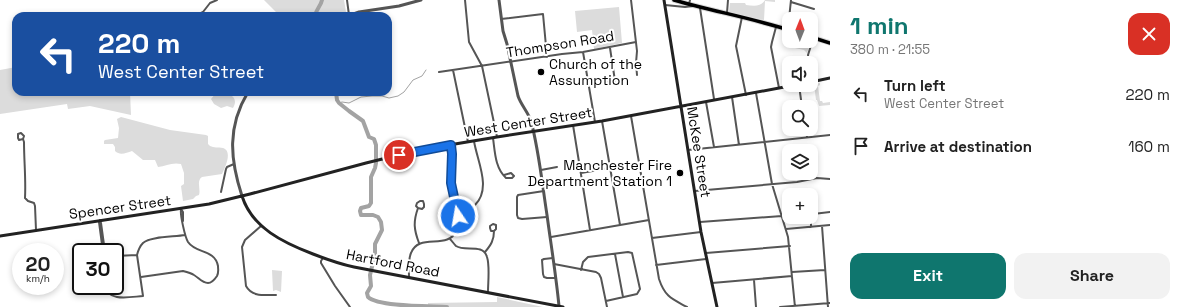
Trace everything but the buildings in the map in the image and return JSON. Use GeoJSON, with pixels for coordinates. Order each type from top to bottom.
{"type":"FeatureCollection","features":[{"type":"Feature","properties":{"kind":"main road","name":"McKee Street"},"geometry":{"type":"LineString","coordinates":[[664,0],[700,222],[717,307]]}},
{"type":"Feature","properties":{"kind":"main road"},"geometry":{"type":"LineString","coordinates":[[674,0],[691,3],[700,8],[782,28]]}},
{"type":"Feature","properties":{"kind":"main road"},"geometry":{"type":"LineString","coordinates":[[818,39],[830,43]]}},
{"type":"Feature","properties":{"kind":"main road"},"geometry":{"type":"LineString","coordinates":[[818,80],[830,78]]}},
{"type":"Feature","properties":{"kind":"main road","name":"West Center Street"},"geometry":{"type":"LineString","coordinates":[[242,196],[419,150],[602,121],[782,87]]}},
{"type":"Feature","properties":{"kind":"main road","name":"Spencer Street"},"geometry":{"type":"LineString","coordinates":[[0,236],[181,209],[242,196]]}},
{"type":"Feature","properties":{"kind":"main road","name":"Hartford Road"},"geometry":{"type":"LineString","coordinates":[[242,196],[247,210],[262,225],[284,242],[322,258],[346,266],[563,307]]}},
{"type":"Feature","properties":{"kind":"street"},"geometry":{"type":"LineString","coordinates":[[202,12],[210,3],[217,0]]}},
{"type":"Feature","properties":{"kind":"street"},"geometry":{"type":"LineString","coordinates":[[346,0],[348,12]]}},
{"type":"Feature","properties":{"kind":"street"},"geometry":{"type":"LineString","coordinates":[[359,12],[399,6],[418,0]]}},
{"type":"Feature","properties":{"kind":"street"},"geometry":{"type":"LineString","coordinates":[[464,0],[469,42],[482,66],[497,137]]}},
{"type":"Feature","properties":{"kind":"street"},"geometry":{"type":"LineString","coordinates":[[499,0],[503,31],[518,96],[529,117],[541,170],[559,306]]}},
{"type":"Feature","properties":{"kind":"street"},"geometry":{"type":"LineString","coordinates":[[631,0],[638,54],[636,63],[637,75]]}},
{"type":"Feature","properties":{"kind":"street"},"geometry":{"type":"LineString","coordinates":[[727,14],[728,0]]}},
{"type":"Feature","properties":{"kind":"street"},"geometry":{"type":"LineString","coordinates":[[790,12],[791,1],[814,9]]}},
{"type":"Feature","properties":{"kind":"street"},"geometry":{"type":"LineString","coordinates":[[665,5],[685,8],[691,3]]}},
{"type":"Feature","properties":{"kind":"street"},"geometry":{"type":"LineString","coordinates":[[700,8],[714,100]]}},
{"type":"Feature","properties":{"kind":"street"},"geometry":{"type":"LineString","coordinates":[[501,19],[543,14],[547,57]]}},
{"type":"Feature","properties":{"kind":"street"},"geometry":{"type":"LineString","coordinates":[[742,17],[736,46],[746,95]]}},
{"type":"Feature","properties":{"kind":"street"},"geometry":{"type":"LineString","coordinates":[[776,26],[771,45],[779,88]]}},
{"type":"Feature","properties":{"kind":"street","name":"Thompson Road"},"geometry":{"type":"LineString","coordinates":[[439,72],[610,48],[636,42]]}},
{"type":"Feature","properties":{"kind":"street"},"geometry":{"type":"LineString","coordinates":[[589,85],[615,81],[610,48]]}},
{"type":"Feature","properties":{"kind":"street"},"geometry":{"type":"LineString","coordinates":[[583,52],[595,122]]}},
{"type":"Feature","properties":{"kind":"street"},"geometry":{"type":"LineString","coordinates":[[453,70],[468,142]]}},
{"type":"Feature","properties":{"kind":"street"},"geometry":{"type":"LineString","coordinates":[[700,222],[782,216],[772,184],[756,93]]}},
{"type":"Feature","properties":{"kind":"street"},"geometry":{"type":"LineString","coordinates":[[242,196],[234,164],[232,145],[234,127],[241,104],[246,96]]}},
{"type":"Feature","properties":{"kind":"street"},"geometry":{"type":"LineString","coordinates":[[732,97],[739,145]]}},
{"type":"Feature","properties":{"kind":"street"},"geometry":{"type":"LineString","coordinates":[[706,102],[714,147]]}},
{"type":"Feature","properties":{"kind":"street"},"geometry":{"type":"LineString","coordinates":[[631,116],[659,279],[664,292],[687,307]]}},
{"type":"Feature","properties":{"kind":"street"},"geometry":{"type":"LineString","coordinates":[[602,121],[620,225]]}},
{"type":"Feature","properties":{"kind":"street"},"geometry":{"type":"LineString","coordinates":[[573,125],[590,230]]}},
{"type":"Feature","properties":{"kind":"street"},"geometry":{"type":"LineString","coordinates":[[688,150],[830,135]]}},
{"type":"Feature","properties":{"kind":"street"},"geometry":{"type":"LineString","coordinates":[[493,138],[500,172],[506,178],[514,177],[511,173],[504,175]]}},
{"type":"Feature","properties":{"kind":"street"},"geometry":{"type":"LineString","coordinates":[[23,139],[24,172],[26,177],[25,198],[34,203],[36,230]]}},
{"type":"Feature","properties":{"kind":"street"},"geometry":{"type":"LineString","coordinates":[[457,207],[475,205],[479,202],[482,191],[483,179],[474,141]]}},
{"type":"Feature","properties":{"kind":"street"},"geometry":{"type":"LineString","coordinates":[[408,278],[410,254],[413,248],[419,243],[445,241],[450,239],[459,223],[450,177],[452,154],[451,145]]}},
{"type":"Feature","properties":{"kind":"street"},"geometry":{"type":"LineString","coordinates":[[581,173],[640,163]]}},
{"type":"Feature","properties":{"kind":"street"},"geometry":{"type":"LineString","coordinates":[[221,192],[226,169],[234,164]]}},
{"type":"Feature","properties":{"kind":"street"},"geometry":{"type":"LineString","coordinates":[[541,170],[557,167]]}},
{"type":"Feature","properties":{"kind":"street"},"geometry":{"type":"LineString","coordinates":[[695,191],[797,182],[817,178],[830,178]]}},
{"type":"Feature","properties":{"kind":"street"},"geometry":{"type":"LineString","coordinates":[[544,192],[518,195],[516,197],[517,215],[518,218],[522,219],[547,216]]}},
{"type":"Feature","properties":{"kind":"street"},"geometry":{"type":"LineString","coordinates":[[418,208],[422,208],[424,206],[423,201],[418,202],[416,205],[418,208],[414,226],[419,243]]}},
{"type":"Feature","properties":{"kind":"street"},"geometry":{"type":"LineString","coordinates":[[141,277],[183,271],[189,272],[206,283],[214,280],[218,272],[215,259],[190,244],[185,235],[181,209]]}},
{"type":"Feature","properties":{"kind":"street"},"geometry":{"type":"LineString","coordinates":[[818,213],[830,212]]}},
{"type":"Feature","properties":{"kind":"street"},"geometry":{"type":"LineString","coordinates":[[100,220],[99,224],[102,243]]}},
{"type":"Feature","properties":{"kind":"street"},"geometry":{"type":"LineString","coordinates":[[550,237],[649,220]]}},
{"type":"Feature","properties":{"kind":"street"},"geometry":{"type":"LineString","coordinates":[[784,224],[790,246],[795,306]]}},
{"type":"Feature","properties":{"kind":"street"},"geometry":{"type":"LineString","coordinates":[[262,225],[245,240],[242,246],[246,286],[248,290],[255,294],[276,295]]}},
{"type":"Feature","properties":{"kind":"street"},"geometry":{"type":"LineString","coordinates":[[786,229],[830,225]]}},
{"type":"Feature","properties":{"kind":"street"},"geometry":{"type":"LineString","coordinates":[[822,226],[829,303],[828,307]]}},
{"type":"Feature","properties":{"kind":"street"},"geometry":{"type":"LineString","coordinates":[[485,252],[492,244],[494,231]]}},
{"type":"Feature","properties":{"kind":"street"},"geometry":{"type":"LineString","coordinates":[[652,238],[702,232]]}},
{"type":"Feature","properties":{"kind":"street"},"geometry":{"type":"LineString","coordinates":[[111,295],[119,298],[143,296],[137,255],[142,244],[148,240],[185,235]]}},
{"type":"Feature","properties":{"kind":"street"},"geometry":{"type":"LineString","coordinates":[[450,239],[456,246],[462,248],[481,249],[485,252],[488,261],[488,292]]}},
{"type":"Feature","properties":{"kind":"street"},"geometry":{"type":"LineString","coordinates":[[706,253],[790,246]]}},
{"type":"Feature","properties":{"kind":"street"},"geometry":{"type":"LineString","coordinates":[[581,270],[583,262],[588,257],[628,252],[632,253],[640,289],[637,294],[606,300]]}},
{"type":"Feature","properties":{"kind":"street"},"geometry":{"type":"LineString","coordinates":[[615,254],[623,297]]}},
{"type":"Feature","properties":{"kind":"street"},"geometry":{"type":"LineString","coordinates":[[124,256],[137,255]]}},
{"type":"Feature","properties":{"kind":"street"},"geometry":{"type":"LineString","coordinates":[[322,258],[321,262],[330,278],[350,307]]}},
{"type":"Feature","properties":{"kind":"street"},"geometry":{"type":"LineString","coordinates":[[553,258],[544,258],[542,260],[543,274],[544,277],[547,278],[556,278]]}},
{"type":"Feature","properties":{"kind":"street"},"geometry":{"type":"LineString","coordinates":[[656,265],[707,259]]}},
{"type":"Feature","properties":{"kind":"street"},"geometry":{"type":"LineString","coordinates":[[554,264],[596,272],[599,274],[607,307]]}},
{"type":"Feature","properties":{"kind":"street"},"geometry":{"type":"LineString","coordinates":[[792,272],[826,270]]}},
{"type":"Feature","properties":{"kind":"street"},"geometry":{"type":"LineString","coordinates":[[712,283],[792,276]]}},
{"type":"Feature","properties":{"kind":"street"},"geometry":{"type":"LineString","coordinates":[[754,280],[756,307]]}},
{"type":"Feature","properties":{"kind":"street"},"geometry":{"type":"LineString","coordinates":[[780,307],[829,303]]}},
{"type":"Feature","properties":{"kind":"shaded area"},"geometry":{"type":"Polygon","coordinates":[[[264,0],[344,0],[346,12],[276,12],[264,0]]]}},
{"type":"Feature","properties":{"kind":"shaded area"},"geometry":{"type":"Polygon","coordinates":[[[765,0],[775,0],[775,2],[765,1],[764,20],[729,12],[730,3],[745,3],[746,5],[757,6],[765,0]]]}},
{"type":"Feature","properties":{"kind":"shaded area"},"geometry":{"type":"Polygon","coordinates":[[[619,7],[622,43],[594,49],[592,30],[577,32],[575,11],[619,7]]]}},
{"type":"Feature","properties":{"kind":"shaded area"},"geometry":{"type":"Polygon","coordinates":[[[795,48],[809,48],[807,53],[804,50],[795,48]]]}},
{"type":"Feature","properties":{"kind":"shaded area"},"geometry":{"type":"Polygon","coordinates":[[[12,68],[12,96],[130,96],[131,115],[90,106],[68,109],[67,104],[0,114],[0,70],[12,68]]]}},
{"type":"Feature","properties":{"kind":"shaded area"},"geometry":{"type":"Polygon","coordinates":[[[818,86],[820,101],[823,103],[830,102],[830,105],[819,106],[818,100],[816,100],[815,92],[818,92],[818,86]]]}},
{"type":"Feature","properties":{"kind":"shaded area"},"geometry":{"type":"Polygon","coordinates":[[[214,96],[231,96],[235,100],[235,104],[233,108],[227,106],[221,108],[214,104],[211,99],[214,96]]]}},
{"type":"Feature","properties":{"kind":"shaded area"},"geometry":{"type":"Polygon","coordinates":[[[121,117],[170,130],[208,136],[208,144],[210,146],[223,148],[227,152],[228,156],[222,174],[202,177],[199,181],[199,195],[193,199],[183,201],[181,186],[184,184],[184,173],[181,164],[158,167],[155,160],[143,160],[132,151],[123,154],[119,153],[115,151],[113,144],[104,144],[105,140],[118,138],[119,128],[117,119],[121,117]]]}},
{"type":"Feature","properties":{"kind":"shaded area"},"geometry":{"type":"Polygon","coordinates":[[[272,270],[282,271],[281,292],[276,290],[273,291],[272,270]]]}},
{"type":"Feature","properties":{"kind":"shaded area"},"geometry":{"type":"Polygon","coordinates":[[[497,297],[543,307],[428,307],[428,303],[497,302],[497,297]]]}},
{"type":"Feature","properties":{"kind":"waterway"},"geometry":{"type":"LineString","coordinates":[[316,12],[322,0]]}},
{"type":"Feature","properties":{"kind":"waterway"},"geometry":{"type":"LineString","coordinates":[[339,103],[349,103],[361,97],[382,96],[389,98],[398,96],[404,92],[413,80],[422,76],[426,70]]}},
{"type":"Feature","properties":{"kind":"waterway"},"geometry":{"type":"LineString","coordinates":[[336,96],[339,103],[363,121],[369,137],[374,139],[376,145],[376,163],[371,177],[371,203],[369,206],[361,208],[360,211],[361,215],[373,215],[378,217],[381,222],[382,230],[375,244],[375,254],[370,275],[371,286],[367,293],[368,297],[383,303],[447,307]]}},
{"type":"Feature","properties":{"kind":"place","name":"Church of the Assumption"},"geometry":{"type":"Point","coordinates":[541,72]}},
{"type":"Feature","properties":{"kind":"place","name":"Manchester Fire Department Station 1"},"geometry":{"type":"Point","coordinates":[680,173]}},
{"type":"Feature","properties":{"kind":"route"},"geometry":{"type":"LineString","coordinates":[[399,155],[451,145],[452,165],[450,177],[458,216]]}}]}
